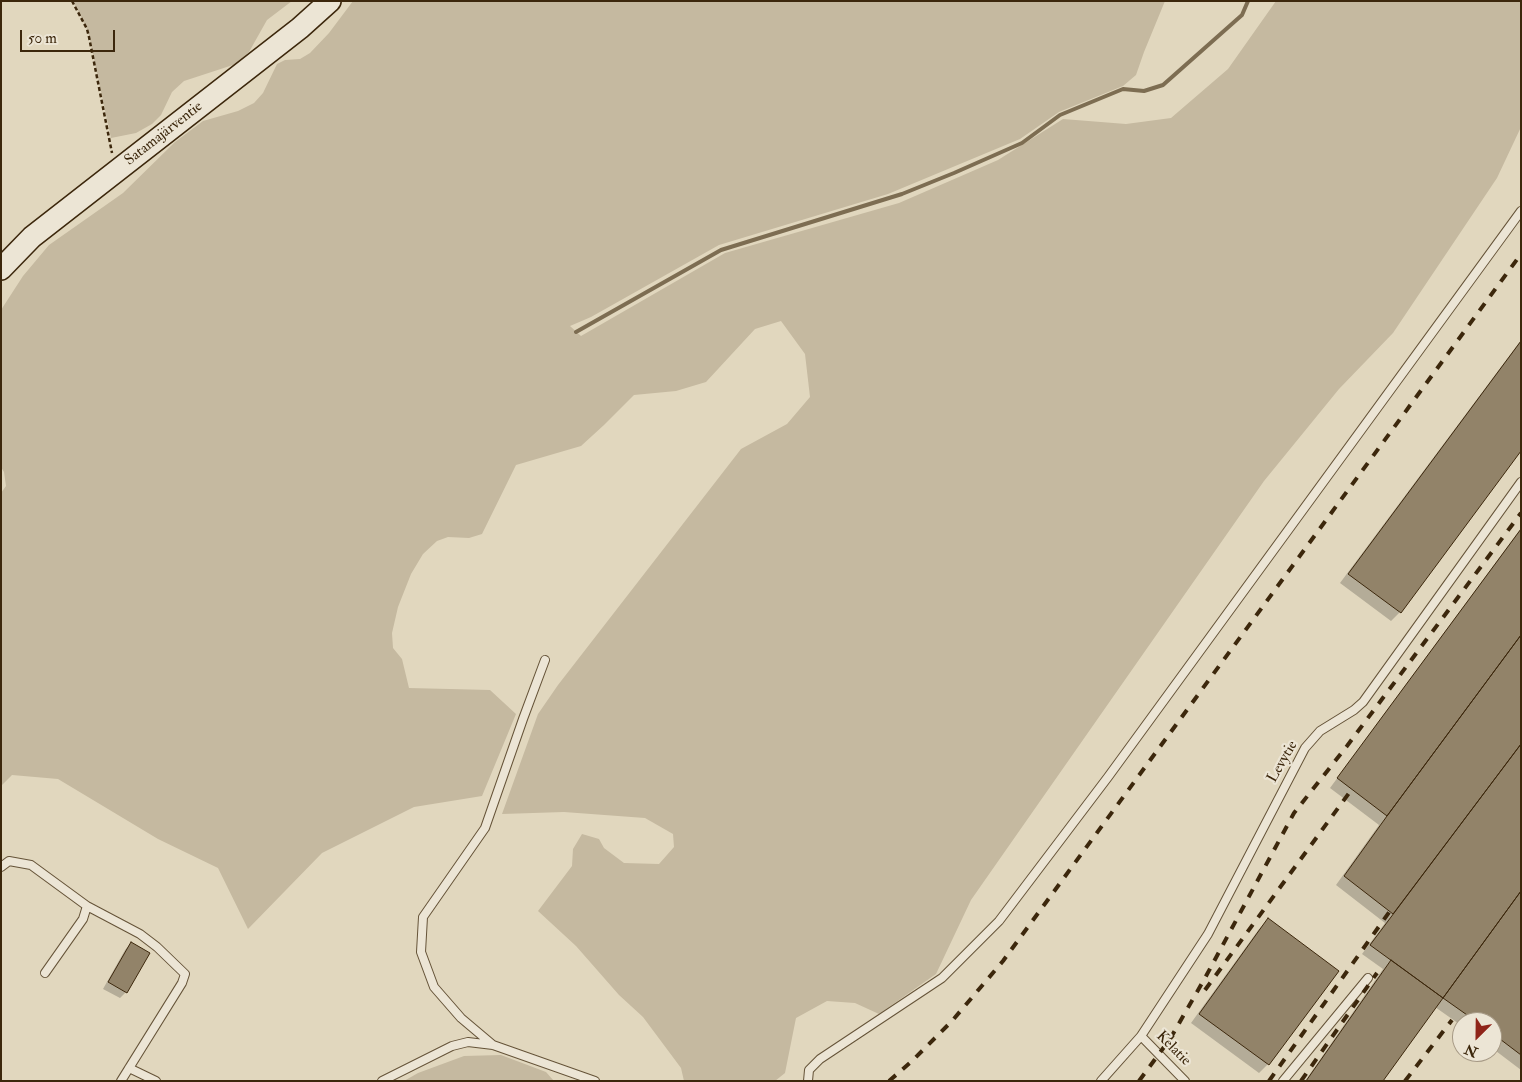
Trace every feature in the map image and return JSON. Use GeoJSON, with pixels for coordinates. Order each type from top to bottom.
{"type":"FeatureCollection","features":[{"type":"Feature","properties":{"kind":"street","name":"Satamajärventie"},"geometry":{"type":"LineString","coordinates":[[1,269],[32,237],[300,28],[330,1]]}},
{"type":"Feature","properties":{"kind":"lane"},"geometry":{"type":"LineString","coordinates":[[808,1081],[809,1070],[820,1059],[942,978],[998,921],[1108,778],[1521,211]]}},
{"type":"Feature","properties":{"kind":"lane","name":"Levytie"},"geometry":{"type":"LineString","coordinates":[[1101,1081],[1141,1036],[1208,934],[1306,748],[1320,730],[1354,710],[1363,702],[1521,482]]}},
{"type":"Feature","properties":{"kind":"lane"},"geometry":{"type":"LineString","coordinates":[[493,1044],[461,1018],[434,987],[420,952],[423,917],[485,828],[545,660]]}},
{"type":"Feature","properties":{"kind":"lane"},"geometry":{"type":"LineString","coordinates":[[1,867],[9,861],[31,865],[87,906],[140,934],[184,974],[182,983],[121,1081]]}},
{"type":"Feature","properties":{"kind":"lane"},"geometry":{"type":"LineString","coordinates":[[45,974],[83,919],[87,906]]}},
{"type":"Feature","properties":{"kind":"lane"},"geometry":{"type":"LineString","coordinates":[[1283,1081],[1368,978]]}},
{"type":"Feature","properties":{"kind":"lane","name":"Kelatie"},"geometry":{"type":"LineString","coordinates":[[1141,1036],[1185,1081]]}},
{"type":"Feature","properties":{"kind":"lane"},"geometry":{"type":"LineString","coordinates":[[382,1081],[452,1046],[468,1042],[493,1044],[595,1081]]}},
{"type":"Feature","properties":{"kind":"lane"},"geometry":{"type":"LineString","coordinates":[[129,1068],[156,1081]]}},
{"type":"Feature","properties":{"kind":"path"},"geometry":{"type":"LineString","coordinates":[[72,1],[87,29],[113,157]]}},
{"type":"Feature","properties":{"kind":"shaded area"},"geometry":{"type":"Polygon","coordinates":[[[73,1],[292,1],[267,20],[249,52],[236,64],[184,81],[172,92],[161,115],[152,124],[136,133],[111,138],[88,31],[73,1]]]}},
{"type":"Feature","properties":{"kind":"shaded area"},"geometry":{"type":"Polygon","coordinates":[[[353,1],[1165,1],[1136,75],[1123,86],[1059,112],[1020,139],[888,194],[719,245],[591,317],[570,326],[581,336],[725,253],[899,203],[998,160],[1063,119],[1126,124],[1171,118],[1228,69],[1276,1],[1521,1],[1521,127],[1497,178],[1393,333],[1339,389],[1264,481],[971,900],[936,974],[879,1014],[855,1003],[827,1001],[796,1018],[785,1073],[775,1081],[684,1081],[681,1068],[643,1017],[619,995],[576,946],[538,911],[572,866],[573,849],[582,834],[599,839],[604,848],[624,863],[659,864],[674,847],[673,834],[645,818],[564,812],[502,814],[538,714],[558,685],[741,449],[787,424],[810,397],[805,354],[781,321],[755,329],[706,382],[676,391],[634,395],[581,446],[516,465],[482,534],[469,538],[448,537],[437,541],[423,554],[411,574],[398,607],[392,633],[393,648],[402,659],[409,688],[490,690],[516,714],[482,796],[414,807],[322,853],[248,929],[218,868],[158,839],[58,779],[12,775],[1,786],[1,493],[6,486],[4,472],[1,467],[1,310],[23,276],[49,245],[123,193],[175,142],[203,121],[238,111],[254,103],[263,93],[277,64],[285,60],[300,59],[310,53],[329,33],[353,1]]]}},
{"type":"Feature","properties":{"kind":"shaded area"},"geometry":{"type":"Polygon","coordinates":[[[501,1055],[546,1072],[554,1081],[404,1081],[418,1073],[464,1056],[501,1055]]]}},
{"type":"Feature","properties":{"kind":"building"},"geometry":{"type":"Polygon","coordinates":[[[1521,341],[1521,451],[1401,613],[1348,574],[1521,341]]]}},
{"type":"Feature","properties":{"kind":"building"},"geometry":{"type":"Polygon","coordinates":[[[1521,529],[1521,635],[1387,816],[1337,778],[1521,529]]]}},
{"type":"Feature","properties":{"kind":"building"},"geometry":{"type":"Polygon","coordinates":[[[1521,635],[1521,744],[1393,914],[1344,876],[1521,635]]]}},
{"type":"Feature","properties":{"kind":"building"},"geometry":{"type":"Polygon","coordinates":[[[1521,744],[1521,891],[1443,998],[1370,945],[1521,744]]]}},
{"type":"Feature","properties":{"kind":"building"},"geometry":{"type":"Polygon","coordinates":[[[1521,891],[1521,1055],[1502,1041],[1502,1012],[1463,1012],[1443,998],[1521,891]]]}},
{"type":"Feature","properties":{"kind":"building"},"geometry":{"type":"Polygon","coordinates":[[[1268,918],[1339,971],[1269,1065],[1199,1014],[1268,918]]]}},
{"type":"Feature","properties":{"kind":"building"},"geometry":{"type":"Polygon","coordinates":[[[131,942],[150,953],[127,993],[108,982],[131,942]]]}},
{"type":"Feature","properties":{"kind":"building"},"geometry":{"type":"Polygon","coordinates":[[[1391,960],[1443,998],[1383,1081],[1306,1081],[1391,960]]]}},
{"type":"Feature","properties":{"kind":"waterway"},"geometry":{"type":"LineString","coordinates":[[576,332],[721,250],[902,194],[1022,143],[1060,115],[1123,89],[1144,91],[1163,85],[1242,15],[1248,1]]}},
{"type":"Feature","properties":{"kind":"railway"},"geometry":{"type":"LineString","coordinates":[[889,1081],[952,1021],[1003,961],[1521,254]]}},
{"type":"Feature","properties":{"kind":"railway"},"geometry":{"type":"LineString","coordinates":[[1170,1039],[1294,813],[1347,746],[1521,513]]}},
{"type":"Feature","properties":{"kind":"railway"},"geometry":{"type":"LineString","coordinates":[[1205,990],[1352,789]]}},
{"type":"Feature","properties":{"kind":"railway"},"geometry":{"type":"LineString","coordinates":[[1269,1081],[1390,911]]}},
{"type":"Feature","properties":{"kind":"railway"},"geometry":{"type":"LineString","coordinates":[[1301,1081],[1377,973]]}},
{"type":"Feature","properties":{"kind":"railway"},"geometry":{"type":"LineString","coordinates":[[1405,1081],[1452,1020]]}},
{"type":"Feature","properties":{"kind":"railway"},"geometry":{"type":"LineString","coordinates":[[1139,1081],[1173,1035]]}}]}
